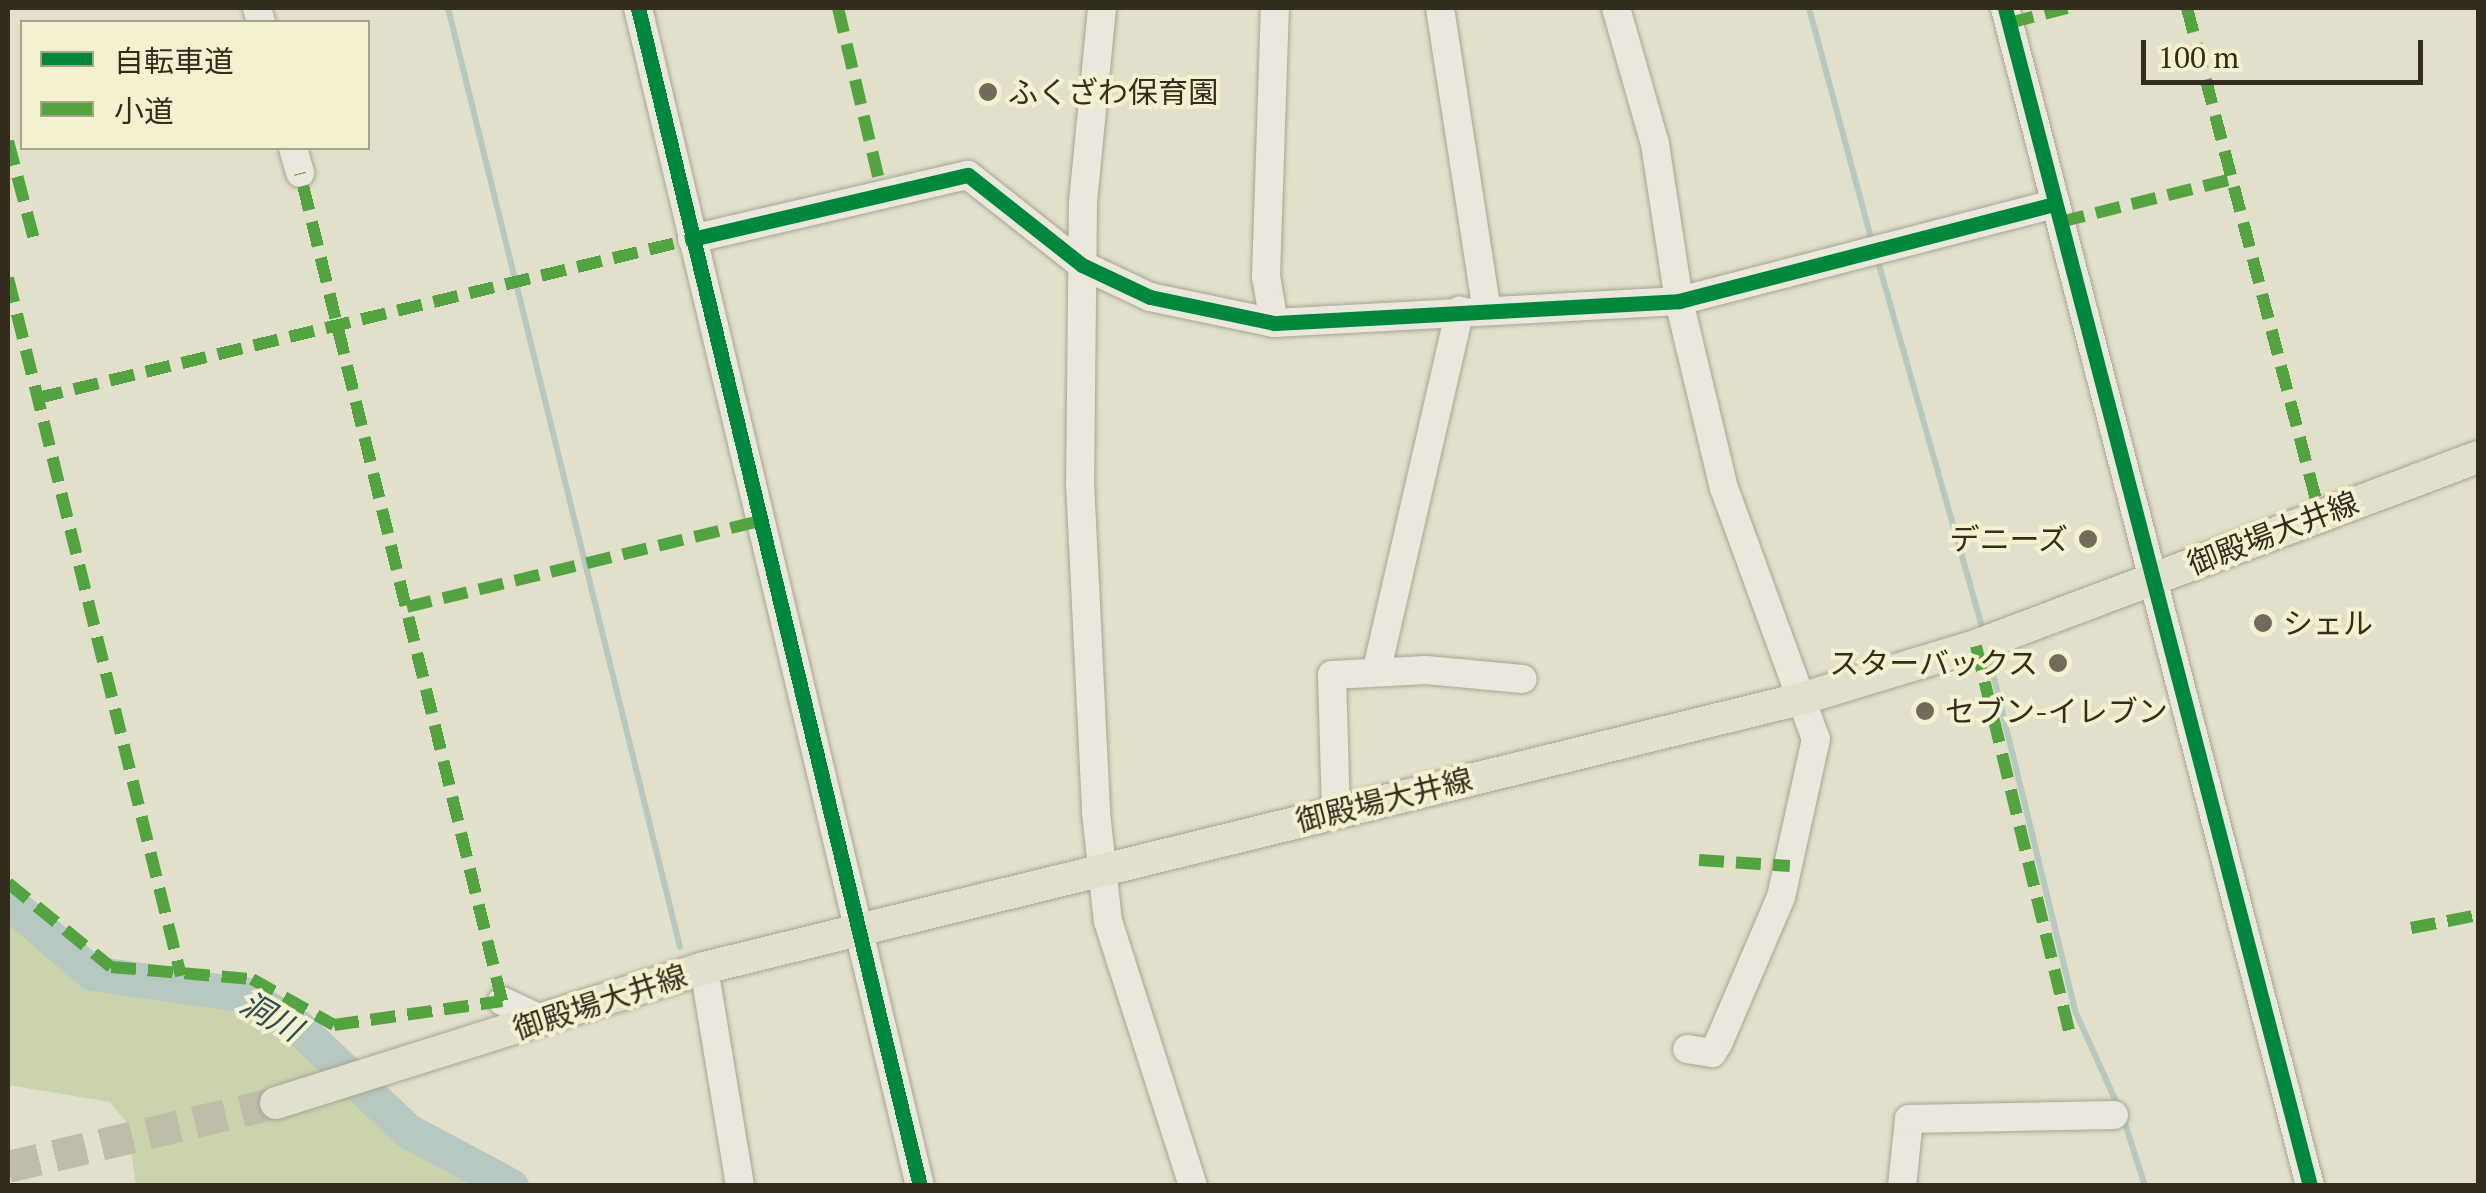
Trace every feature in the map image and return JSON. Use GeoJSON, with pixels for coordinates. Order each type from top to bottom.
{"type":"FeatureCollection","features":[{"type":"Feature","properties":{"kind":"main road","name":"御殿場大井線"},"geometry":{"type":"LineString","coordinates":[[276,1103],[471,1045],[704,968],[1804,698],[1988,641],[2478,457]]}},
{"type":"Feature","properties":{"kind":"street"},"geometry":{"type":"LineString","coordinates":[[638,8],[920,1186]]}},
{"type":"Feature","properties":{"kind":"street"},"geometry":{"type":"LineString","coordinates":[[1102,8],[1082,265],[1080,482],[1100,869],[1138,1026],[1193,1186]]}},
{"type":"Feature","properties":{"kind":"street"},"geometry":{"type":"LineString","coordinates":[[1274,322],[1266,276],[1275,8]]}},
{"type":"Feature","properties":{"kind":"street"},"geometry":{"type":"LineString","coordinates":[[1377,669],[1396,556],[1473,308],[1440,8]]}},
{"type":"Feature","properties":{"kind":"street"},"geometry":{"type":"LineString","coordinates":[[1616,8],[1655,144],[1678,301],[1748,565],[1804,698],[1816,738],[1780,897],[1718,1044],[1712,1053],[1687,1050]]}},
{"type":"Feature","properties":{"kind":"street"},"geometry":{"type":"LineString","coordinates":[[2005,8],[2310,1186]]}},
{"type":"Feature","properties":{"kind":"street"},"geometry":{"type":"LineString","coordinates":[[692,239],[968,175],[1082,265],[1150,296],[1274,322],[1473,308],[1678,301],[2054,204]]}},
{"type":"Feature","properties":{"kind":"street"},"geometry":{"type":"LineString","coordinates":[[1336,812],[1332,675],[1377,669],[1523,680]]}},
{"type":"Feature","properties":{"kind":"street"},"geometry":{"type":"LineString","coordinates":[[704,968],[740,1186]]}},
{"type":"Feature","properties":{"kind":"street"},"geometry":{"type":"LineString","coordinates":[[502,1001],[543,1020]]}},
{"type":"Feature","properties":{"kind":"street"},"geometry":{"type":"LineString","coordinates":[[1902,1186],[1909,1119],[2114,1115]]}},
{"type":"Feature","properties":{"kind":"green space"},"geometry":{"type":"Polygon","coordinates":[[[8,921],[97,989],[220,1003],[281,1031],[387,1130],[474,1185],[136,1185],[127,1123],[110,1102],[8,1085],[8,921]]]}},
{"type":"Feature","properties":{"kind":"waterway"},"geometry":{"type":"LineString","coordinates":[[448,8],[680,947]]}},
{"type":"Feature","properties":{"kind":"waterway"},"geometry":{"type":"LineString","coordinates":[[1809,8],[1872,241]]}},
{"type":"Feature","properties":{"kind":"waterway"},"geometry":{"type":"LineString","coordinates":[[1877,258],[1983,631]]}},
{"type":"Feature","properties":{"kind":"waterway"},"geometry":{"type":"LineString","coordinates":[[1988,653],[2076,1013],[2118,1106]]}},
{"type":"Feature","properties":{"kind":"waterway","name":"洞川"},"geometry":{"type":"LineString","coordinates":[[8,901],[92,973],[246,995],[298,1027],[408,1131],[511,1186]]}},
{"type":"Feature","properties":{"kind":"waterway"},"geometry":{"type":"LineString","coordinates":[[2123,1117],[2145,1186]]}},
{"type":"Feature","properties":{"kind":"tunnel"},"geometry":{"type":"LineString","coordinates":[[8,1167],[276,1103]]}},
{"type":"Feature","properties":{"kind":"marked path"},"geometry":{"type":"LineString","coordinates":[[838,8],[882,192]]}},
{"type":"Feature","properties":{"kind":"marked path"},"geometry":{"type":"LineString","coordinates":[[2009,23],[2067,8]]}},
{"type":"Feature","properties":{"kind":"marked path"},"geometry":{"type":"LineString","coordinates":[[2187,8],[2320,515]]}},
{"type":"Feature","properties":{"kind":"marked path"},"geometry":{"type":"LineString","coordinates":[[8,141],[36,247]]}},
{"type":"Feature","properties":{"kind":"marked path"},"geometry":{"type":"LineString","coordinates":[[8,883],[111,967],[252,979],[334,1025],[502,1001],[300,173]]}},
{"type":"Feature","properties":{"kind":"marked path"},"geometry":{"type":"LineString","coordinates":[[2060,222],[2233,179]]}},
{"type":"Feature","properties":{"kind":"marked path"},"geometry":{"type":"LineString","coordinates":[[38,398],[692,239]]}},
{"type":"Feature","properties":{"kind":"marked path"},"geometry":{"type":"LineString","coordinates":[[8,278],[181,976]]}},
{"type":"Feature","properties":{"kind":"marked path"},"geometry":{"type":"LineString","coordinates":[[407,607],[761,521]]}},
{"type":"Feature","properties":{"kind":"marked path"},"geometry":{"type":"LineString","coordinates":[[1976,646],[2069,1031]]}},
{"type":"Feature","properties":{"kind":"marked path"},"geometry":{"type":"LineString","coordinates":[[1699,860],[1790,866]]}},
{"type":"Feature","properties":{"kind":"marked path"},"geometry":{"type":"LineString","coordinates":[[2411,928],[2478,915]]}},
{"type":"Feature","properties":{"kind":"cycle path"},"geometry":{"type":"LineString","coordinates":[[638,8],[920,1186]]}},
{"type":"Feature","properties":{"kind":"cycle path"},"geometry":{"type":"LineString","coordinates":[[2005,8],[2310,1186]]}},
{"type":"Feature","properties":{"kind":"cycle path"},"geometry":{"type":"LineString","coordinates":[[692,239],[968,175],[1082,265],[1150,297],[1274,323],[1679,301],[2055,204]]}},
{"type":"Feature","properties":{"kind":"place","name":"ふくざわ保育園"},"geometry":{"type":"Point","coordinates":[988,92]}},
{"type":"Feature","properties":{"kind":"place","name":"デニーズ"},"geometry":{"type":"Point","coordinates":[2088,539]}},
{"type":"Feature","properties":{"kind":"place","name":"シェル"},"geometry":{"type":"Point","coordinates":[2263,623]}},
{"type":"Feature","properties":{"kind":"place","name":"スターバックス"},"geometry":{"type":"Point","coordinates":[2058,663]}},
{"type":"Feature","properties":{"kind":"place","name":"セブン-イレブン"},"geometry":{"type":"Point","coordinates":[1925,711]}}]}
